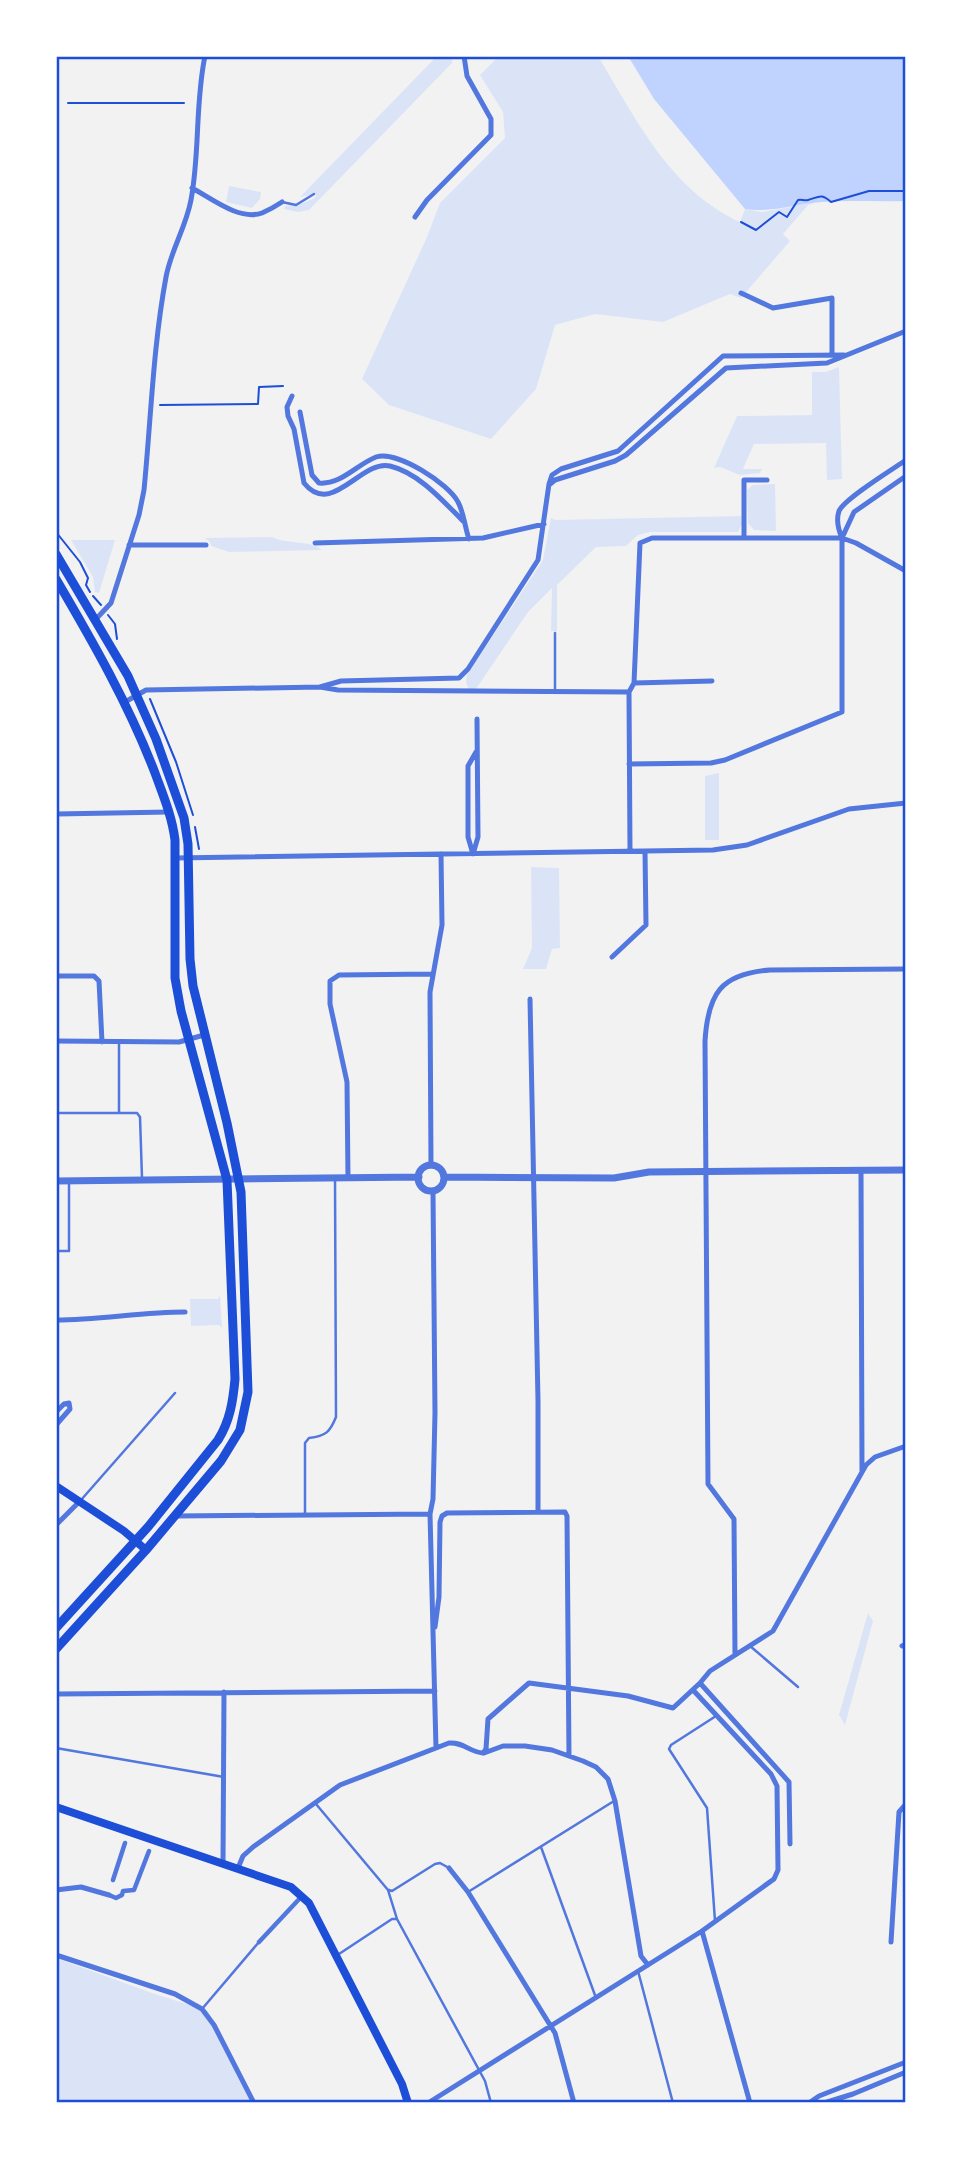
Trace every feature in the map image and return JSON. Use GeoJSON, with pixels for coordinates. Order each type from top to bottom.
{"type":"FeatureCollection","features":[{"type":"Feature","properties":{"kind":"highway"},"geometry":{"type":"LineString","coordinates":[[56,1649],[146,1550],[233,1444],[246,1409],[248,1392],[240,1180],[228,1123],[195,1002],[190,958],[189,857],[186,829],[180,803],[137,695],[96,619],[57,559]]}},
{"type":"Feature","properties":{"kind":"highway"},"geometry":{"type":"LineString","coordinates":[[56,579],[125,702],[148,754],[174,833],[174,964],[189,1040],[227,1180],[234,1368],[231,1408],[224,1431],[218,1440],[135,1541],[56,1628]]}},
{"type":"Feature","properties":{"kind":"main road"},"geometry":{"type":"LineString","coordinates":[[56,1486],[146,1550]]}},
{"type":"Feature","properties":{"kind":"main road"},"geometry":{"type":"LineString","coordinates":[[56,1807],[238,1868],[291,1887],[302,1895],[402,2084],[408,2103]]}},
{"type":"Feature","properties":{"kind":"street"},"geometry":{"type":"LineString","coordinates":[[96,619],[111,603],[144,490],[166,274],[188,213],[205,56]]}},
{"type":"Feature","properties":{"kind":"street"},"geometry":{"type":"LineString","coordinates":[[415,217],[427,200],[491,135],[489,113],[467,76],[464,56]]}},
{"type":"Feature","properties":{"kind":"street"},"geometry":{"type":"LineString","coordinates":[[192,188],[240,213],[250,215],[261,213],[282,202]]}},
{"type":"Feature","properties":{"kind":"street"},"geometry":{"type":"LineString","coordinates":[[740,293],[773,308],[832,298],[832,354]]}},
{"type":"Feature","properties":{"kind":"street"},"geometry":{"type":"LineString","coordinates":[[320,687],[341,681],[459,678],[538,560],[549,485],[555,480],[626,455],[726,368],[827,363],[906,331]]}},
{"type":"Feature","properties":{"kind":"street"},"geometry":{"type":"LineString","coordinates":[[548,492],[550,479],[556,472],[618,451],[723,356],[844,355]]}},
{"type":"Feature","properties":{"kind":"street"},"geometry":{"type":"LineString","coordinates":[[292,396],[287,407],[288,416],[294,429],[304,483],[309,489],[317,493],[331,493],[381,466],[390,466],[425,484],[463,521]]}},
{"type":"Feature","properties":{"kind":"street"},"geometry":{"type":"LineString","coordinates":[[300,412],[312,475],[319,483],[330,484],[379,456],[394,456],[431,476],[458,501],[469,539]]}},
{"type":"Feature","properties":{"kind":"street"},"geometry":{"type":"LineString","coordinates":[[629,764],[711,763],[725,760],[842,712],[842,538],[838,520],[843,506],[906,460]]}},
{"type":"Feature","properties":{"kind":"street"},"geometry":{"type":"LineString","coordinates":[[842,538],[854,512],[906,476]]}},
{"type":"Feature","properties":{"kind":"street"},"geometry":{"type":"LineString","coordinates":[[744,538],[744,480],[767,480]]}},
{"type":"Feature","properties":{"kind":"street"},"geometry":{"type":"LineString","coordinates":[[315,542],[483,538],[544,524]]}},
{"type":"Feature","properties":{"kind":"street"},"geometry":{"type":"LineString","coordinates":[[630,851],[629,692],[634,682],[638,549],[644,540],[842,538],[906,571]]}},
{"type":"Feature","properties":{"kind":"street"},"geometry":{"type":"LineString","coordinates":[[129,545],[206,545]]}},
{"type":"Feature","properties":{"kind":"street"},"geometry":{"type":"LineString","coordinates":[[634,682],[712,681]]}},
{"type":"Feature","properties":{"kind":"street"},"geometry":{"type":"LineString","coordinates":[[125,702],[149,690],[320,687],[338,690],[629,692]]}},
{"type":"Feature","properties":{"kind":"street"},"geometry":{"type":"LineString","coordinates":[[473,854],[478,836],[477,719]]}},
{"type":"Feature","properties":{"kind":"street"},"geometry":{"type":"LineString","coordinates":[[473,854],[468,837],[468,766],[477,750]]}},
{"type":"Feature","properties":{"kind":"street"},"geometry":{"type":"LineString","coordinates":[[175,858],[734,848],[843,810],[906,803]]}},
{"type":"Feature","properties":{"kind":"street"},"geometry":{"type":"LineString","coordinates":[[56,814],[169,812]]}},
{"type":"Feature","properties":{"kind":"street"},"geometry":{"type":"LineString","coordinates":[[612,957],[646,925],[645,851]]}},
{"type":"Feature","properties":{"kind":"street"},"geometry":{"type":"LineString","coordinates":[[431,1166],[430,992],[442,925],[442,853]]}},
{"type":"Feature","properties":{"kind":"street"},"geometry":{"type":"LineString","coordinates":[[735,1654],[734,1518],[708,1484],[706,1024],[712,1001],[723,985],[736,976],[760,971],[906,969]]}},
{"type":"Feature","properties":{"kind":"street"},"geometry":{"type":"LineString","coordinates":[[348,1178],[347,1082],[330,1004],[330,981],[339,975],[432,974]]}},
{"type":"Feature","properties":{"kind":"street"},"geometry":{"type":"LineString","coordinates":[[56,976],[94,976],[99,981],[102,1042]]}},
{"type":"Feature","properties":{"kind":"street"},"geometry":{"type":"LineString","coordinates":[[530,999],[538,1511]]}},
{"type":"Feature","properties":{"kind":"street"},"geometry":{"type":"LineString","coordinates":[[56,1041],[189,1040],[204,1035]]}},
{"type":"Feature","properties":{"kind":"street"},"geometry":{"type":"LineString","coordinates":[[431,1166],[439,1168],[444,1177],[440,1188],[433,1191],[423,1188],[419,1177],[424,1168],[431,1166]]}},
{"type":"Feature","properties":{"kind":"street"},"geometry":{"type":"LineString","coordinates":[[861,1170],[862,1471]]}},
{"type":"Feature","properties":{"kind":"street"},"geometry":{"type":"LineString","coordinates":[[444,1177],[614,1178],[649,1172],[906,1170]]}},
{"type":"Feature","properties":{"kind":"street"},"geometry":{"type":"LineString","coordinates":[[56,1181],[419,1177]]}},
{"type":"Feature","properties":{"kind":"street"},"geometry":{"type":"LineString","coordinates":[[433,1191],[435,1413],[430,1514],[436,1748]]}},
{"type":"Feature","properties":{"kind":"street"},"geometry":{"type":"LineString","coordinates":[[56,1320],[151,1312],[185,1312]]}},
{"type":"Feature","properties":{"kind":"street"},"geometry":{"type":"LineString","coordinates":[[56,1412],[64,1404],[69,1404],[70,1409],[56,1425]]}},
{"type":"Feature","properties":{"kind":"street"},"geometry":{"type":"LineString","coordinates":[[482,1754],[486,1749],[488,1719],[525,1685],[534,1682],[628,1696],[673,1708],[710,1671],[773,1631],[862,1471],[875,1457],[906,1446]]}},
{"type":"Feature","properties":{"kind":"street"},"geometry":{"type":"LineString","coordinates":[[56,1525],[79,1502]]}},
{"type":"Feature","properties":{"kind":"street"},"geometry":{"type":"LineString","coordinates":[[434,1640],[439,1597],[442,1516],[447,1513],[565,1512],[569,1756]]}},
{"type":"Feature","properties":{"kind":"street"},"geometry":{"type":"LineString","coordinates":[[175,1516],[430,1514]]}},
{"type":"Feature","properties":{"kind":"street"},"geometry":{"type":"LineString","coordinates":[[700,1683],[789,1782],[790,1844]]}},
{"type":"Feature","properties":{"kind":"street"},"geometry":{"type":"LineString","coordinates":[[428,2103],[702,1931],[774,1879],[778,1870],[777,1786],[771,1774],[693,1690]]}},
{"type":"Feature","properties":{"kind":"street"},"geometry":{"type":"LineString","coordinates":[[56,1694],[435,1691]]}},
{"type":"Feature","properties":{"kind":"street"},"geometry":{"type":"LineString","coordinates":[[223,1863],[224,1692]]}},
{"type":"Feature","properties":{"kind":"street"},"geometry":{"type":"LineString","coordinates":[[238,1868],[243,1856],[253,1847],[348,1781],[456,1742],[482,1754],[503,1746],[552,1750],[596,1767],[608,1779],[615,1801],[641,1956],[648,1965]]}},
{"type":"Feature","properties":{"kind":"street"},"geometry":{"type":"LineString","coordinates":[[891,1942],[899,1812],[906,1804]]}},
{"type":"Feature","properties":{"kind":"street"},"geometry":{"type":"LineString","coordinates":[[113,1880],[125,1843]]}},
{"type":"Feature","properties":{"kind":"street"},"geometry":{"type":"LineString","coordinates":[[56,1889],[81,1886],[116,1898],[123,1891],[134,1890],[149,1851]]}},
{"type":"Feature","properties":{"kind":"street"},"geometry":{"type":"LineString","coordinates":[[449,1868],[468,1892],[551,2027],[574,2103]]}},
{"type":"Feature","properties":{"kind":"street"},"geometry":{"type":"LineString","coordinates":[[259,1942],[302,1895]]}},
{"type":"Feature","properties":{"kind":"street"},"geometry":{"type":"LineString","coordinates":[[702,1931],[750,2103]]}},
{"type":"Feature","properties":{"kind":"street"},"geometry":{"type":"LineString","coordinates":[[56,1955],[175,1994],[202,2009],[214,2025],[254,2103]]}},
{"type":"Feature","properties":{"kind":"street"},"geometry":{"type":"LineString","coordinates":[[808,2103],[819,2095],[906,2062]]}},
{"type":"Feature","properties":{"kind":"street"},"geometry":{"type":"LineString","coordinates":[[824,2103],[906,2072]]}},
{"type":"Feature","properties":{"kind":"lane"},"geometry":{"type":"LineString","coordinates":[[282,202],[296,205],[314,194]]}},
{"type":"Feature","properties":{"kind":"lane"},"geometry":{"type":"LineString","coordinates":[[555,633],[555,692]]}},
{"type":"Feature","properties":{"kind":"lane"},"geometry":{"type":"LineString","coordinates":[[119,1042],[119,1112]]}},
{"type":"Feature","properties":{"kind":"lane"},"geometry":{"type":"LineString","coordinates":[[56,1113],[139,1114],[142,1180]]}},
{"type":"Feature","properties":{"kind":"lane"},"geometry":{"type":"LineString","coordinates":[[305,1516],[305,1443],[309,1438],[324,1436],[331,1429],[336,1416],[335,1178]]}},
{"type":"Feature","properties":{"kind":"lane"},"geometry":{"type":"LineString","coordinates":[[56,1251],[69,1251],[69,1181]]}},
{"type":"Feature","properties":{"kind":"lane"},"geometry":{"type":"LineString","coordinates":[[79,1502],[176,1393]]}},
{"type":"Feature","properties":{"kind":"lane"},"geometry":{"type":"LineString","coordinates":[[750,1646],[798,1687]]}},
{"type":"Feature","properties":{"kind":"lane"},"geometry":{"type":"LineString","coordinates":[[715,1921],[707,1808],[669,1749],[671,1745],[716,1717]]}},
{"type":"Feature","properties":{"kind":"lane"},"geometry":{"type":"LineString","coordinates":[[56,1748],[224,1777]]}},
{"type":"Feature","properties":{"kind":"lane"},"geometry":{"type":"LineString","coordinates":[[468,1892],[615,1801]]}},
{"type":"Feature","properties":{"kind":"lane"},"geometry":{"type":"LineString","coordinates":[[315,1803],[388,1890],[397,1919],[485,2081],[491,2103]]}},
{"type":"Feature","properties":{"kind":"lane"},"geometry":{"type":"LineString","coordinates":[[541,1847],[596,1998]]}},
{"type":"Feature","properties":{"kind":"lane"},"geometry":{"type":"LineString","coordinates":[[388,1890],[392,1891],[435,1864],[440,1863],[449,1868]]}},
{"type":"Feature","properties":{"kind":"lane"},"geometry":{"type":"LineString","coordinates":[[336,1956],[392,1919],[397,1919]]}},
{"type":"Feature","properties":{"kind":"lane"},"geometry":{"type":"LineString","coordinates":[[202,2009],[259,1942]]}},
{"type":"Feature","properties":{"kind":"lane"},"geometry":{"type":"LineString","coordinates":[[638,1971],[673,2103]]}},
{"type":"Feature","properties":{"kind":"path"},"geometry":{"type":"LineString","coordinates":[[68,103],[184,103]]}},
{"type":"Feature","properties":{"kind":"path"},"geometry":{"type":"LineString","coordinates":[[741,222],[756,230],[779,212],[787,217],[798,200],[807,201],[814,196],[824,196],[831,202],[869,191],[906,191]]}},
{"type":"Feature","properties":{"kind":"path"},"geometry":{"type":"LineString","coordinates":[[160,405],[258,404],[258,387],[283,386]]}},
{"type":"Feature","properties":{"kind":"path"},"geometry":{"type":"LineString","coordinates":[[56,532],[80,562],[88,578],[86,586],[97,600]]}},
{"type":"Feature","properties":{"kind":"path"},"geometry":{"type":"LineString","coordinates":[[113,621],[117,640]]}},
{"type":"Feature","properties":{"kind":"shaded area"},"geometry":{"type":"Polygon","coordinates":[[[437,56],[452,56],[452,63],[309,210],[298,212],[284,209],[285,206],[301,204],[315,198],[316,194],[300,197],[437,56]]]}},
{"type":"Feature","properties":{"kind":"shaded area"},"geometry":{"type":"Polygon","coordinates":[[[499,56],[598,56],[641,128],[674,172],[715,208],[740,222],[745,209],[762,212],[818,202],[808,205],[783,234],[790,241],[741,298],[730,294],[663,322],[595,314],[555,325],[536,389],[491,439],[389,405],[362,379],[440,203],[505,138],[503,112],[480,75],[499,56]]]}},
{"type":"Feature","properties":{"kind":"shaded area"},"geometry":{"type":"Polygon","coordinates":[[[229,186],[261,192],[260,199],[252,208],[226,202],[229,186]]]}},
{"type":"Feature","properties":{"kind":"shaded area"},"geometry":{"type":"Polygon","coordinates":[[[839,367],[842,479],[827,480],[826,443],[754,444],[743,469],[762,469],[760,473],[740,475],[720,467],[714,468],[737,416],[812,415],[812,372],[826,372],[839,367]]]}},
{"type":"Feature","properties":{"kind":"shaded area"},"geometry":{"type":"Polygon","coordinates":[[[775,484],[776,529],[754,530],[748,523],[747,490],[753,485],[775,484]]]}},
{"type":"Feature","properties":{"kind":"shaded area"},"geometry":{"type":"Polygon","coordinates":[[[741,516],[742,524],[738,532],[650,532],[638,535],[626,546],[596,547],[557,585],[557,631],[551,631],[552,588],[528,612],[476,689],[469,689],[466,683],[467,675],[543,560],[551,518],[741,516]]]}},
{"type":"Feature","properties":{"kind":"shaded area"},"geometry":{"type":"Polygon","coordinates":[[[272,537],[311,544],[322,550],[229,552],[211,546],[205,538],[272,537]]]}},
{"type":"Feature","properties":{"kind":"shaded area"},"geometry":{"type":"Polygon","coordinates":[[[71,540],[115,540],[99,593],[95,592],[93,577],[71,540]]]}},
{"type":"Feature","properties":{"kind":"shaded area"},"geometry":{"type":"Polygon","coordinates":[[[719,773],[719,840],[705,840],[705,776],[719,773]]]}},
{"type":"Feature","properties":{"kind":"shaded area"},"geometry":{"type":"Polygon","coordinates":[[[531,867],[559,868],[560,948],[552,949],[546,969],[523,969],[532,948],[531,867]]]}},
{"type":"Feature","properties":{"kind":"shaded area"},"geometry":{"type":"Polygon","coordinates":[[[220,1295],[222,1328],[219,1325],[191,1326],[190,1299],[218,1299],[220,1295]]]}},
{"type":"Feature","properties":{"kind":"shaded area"},"geometry":{"type":"Polygon","coordinates":[[[868,1613],[873,1621],[845,1725],[839,1715],[868,1613]]]}},
{"type":"Feature","properties":{"kind":"shaded area"},"geometry":{"type":"Polygon","coordinates":[[[56,1958],[208,2011],[253,2103],[56,2103],[56,1958]]]}},
{"type":"Feature","properties":{"kind":"water"},"geometry":{"type":"Polygon","coordinates":[[[628,56],[906,56],[906,201],[832,201],[774,209],[745,209],[654,99],[628,56]]]}}]}
